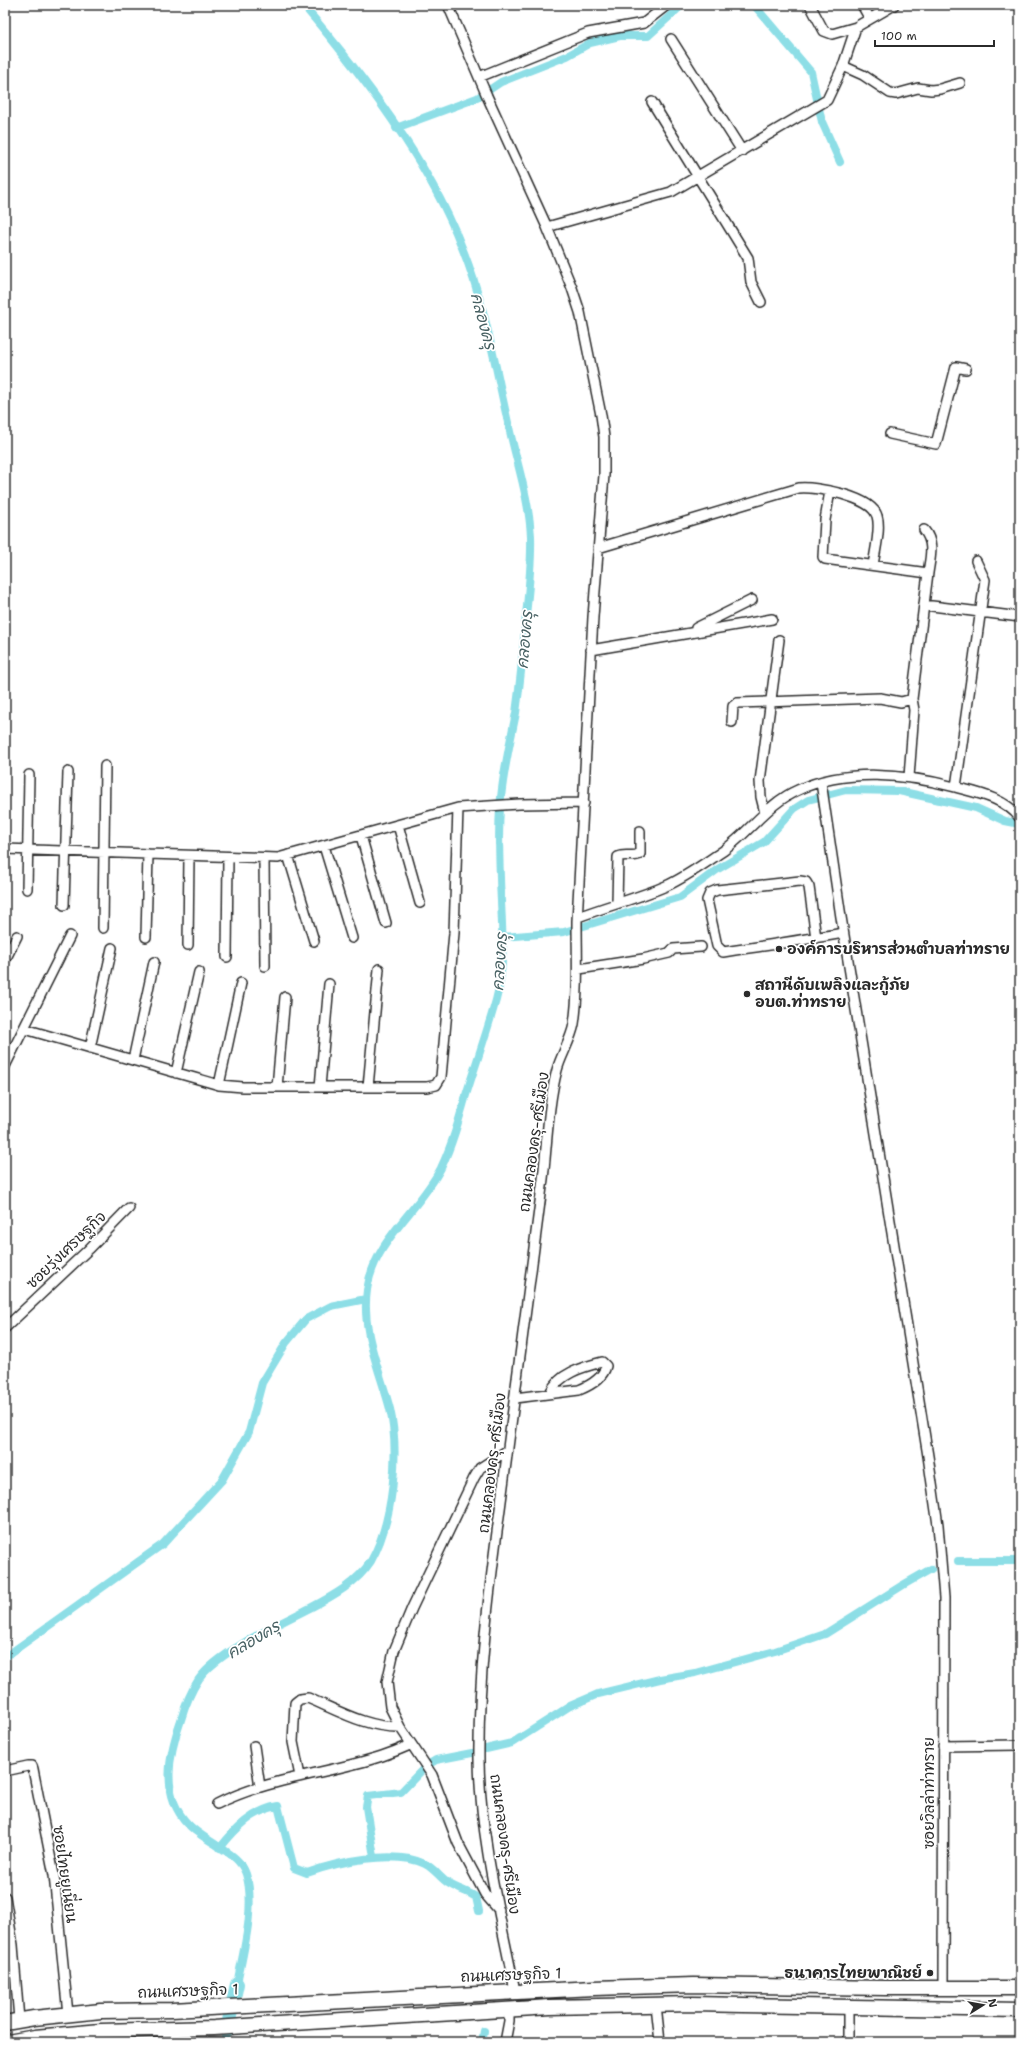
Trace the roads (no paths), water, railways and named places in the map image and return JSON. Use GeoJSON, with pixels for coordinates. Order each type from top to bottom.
{"type":"FeatureCollection","features":[{"type":"Feature","properties":{"kind":"main road","name":"ถนนเศรษฐกิจ 1"},"geometry":{"type":"LineString","coordinates":[[5,2023],[19,2020],[101,2011],[246,2006],[515,1991],[694,1985],[918,1989],[1020,1988]]}},
{"type":"Feature","properties":{"kind":"main road"},"geometry":{"type":"LineString","coordinates":[[886,1988],[896,1992],[900,1999],[893,2006],[886,2008]]}},
{"type":"Feature","properties":{"kind":"main road"},"geometry":{"type":"LineString","coordinates":[[918,1989],[908,1995],[907,1999],[911,2005],[918,2008]]}},
{"type":"Feature","properties":{"kind":"main road"},"geometry":{"type":"LineString","coordinates":[[8,2042],[35,2037],[100,2031],[218,2027],[509,2009],[656,2005],[1020,2010]]}},
{"type":"Feature","properties":{"kind":"street","name":"ถนนคลองครุ-ศรีเมือง"},"geometry":{"type":"LineString","coordinates":[[448,5],[487,96],[547,227],[577,301],[600,408],[604,455],[591,650],[577,940],[579,969],[573,1027],[557,1070],[549,1119],[488,1604],[479,1738],[480,1783],[488,1849],[515,1991]]}},
{"type":"Feature","properties":{"kind":"street"},"geometry":{"type":"LineString","coordinates":[[481,81],[588,33],[644,23],[667,5]]}},
{"type":"Feature","properties":{"kind":"street"},"geometry":{"type":"LineString","coordinates":[[810,5],[827,33],[832,34],[856,27],[894,5]]}},
{"type":"Feature","properties":{"kind":"street"},"geometry":{"type":"LineString","coordinates":[[862,5],[870,19]]}},
{"type":"Feature","properties":{"kind":"street"},"geometry":{"type":"LineString","coordinates":[[547,227],[671,192],[698,178],[809,109],[827,100],[843,66],[856,27]]}},
{"type":"Feature","properties":{"kind":"street"},"geometry":{"type":"LineString","coordinates":[[671,39],[742,151]]}},
{"type":"Feature","properties":{"kind":"street"},"geometry":{"type":"LineString","coordinates":[[843,66],[863,75],[890,93],[896,94],[918,88],[931,90],[960,83]]}},
{"type":"Feature","properties":{"kind":"street"},"geometry":{"type":"LineString","coordinates":[[652,102],[748,258],[751,282],[761,302]]}},
{"type":"Feature","properties":{"kind":"street"},"geometry":{"type":"LineString","coordinates":[[890,434],[936,444],[956,367],[966,369]]}},
{"type":"Feature","properties":{"kind":"street"},"geometry":{"type":"LineString","coordinates":[[598,548],[799,488],[812,488],[830,491],[865,504],[873,509],[877,516],[874,565]]}},
{"type":"Feature","properties":{"kind":"street"},"geometry":{"type":"LineString","coordinates":[[830,491],[825,520],[823,557],[831,560],[928,574]]}},
{"type":"Feature","properties":{"kind":"street"},"geometry":{"type":"LineString","coordinates":[[909,777],[914,710],[912,699],[932,546],[931,539],[924,530]]}},
{"type":"Feature","properties":{"kind":"street"},"geometry":{"type":"LineString","coordinates":[[956,788],[982,611],[985,580],[976,561]]}},
{"type":"Feature","properties":{"kind":"street"},"geometry":{"type":"LineString","coordinates":[[690,632],[752,600]]}},
{"type":"Feature","properties":{"kind":"street"},"geometry":{"type":"LineString","coordinates":[[924,605],[982,611],[1020,617]]}},
{"type":"Feature","properties":{"kind":"street"},"geometry":{"type":"LineString","coordinates":[[591,650],[772,618]]}},
{"type":"Feature","properties":{"kind":"street"},"geometry":{"type":"LineString","coordinates":[[765,814],[761,797],[760,781],[779,640]]}},
{"type":"Feature","properties":{"kind":"street"},"geometry":{"type":"LineString","coordinates":[[732,722],[735,704],[880,698],[901,702],[912,699]]}},
{"type":"Feature","properties":{"kind":"street"},"geometry":{"type":"LineString","coordinates":[[103,928],[105,766]]}},
{"type":"Feature","properties":{"kind":"street"},"geometry":{"type":"LineString","coordinates":[[64,905],[68,772]]}},
{"type":"Feature","properties":{"kind":"street"},"geometry":{"type":"LineString","coordinates":[[26,889],[29,775]]}},
{"type":"Feature","properties":{"kind":"street"},"geometry":{"type":"LineString","coordinates":[[578,919],[617,903],[645,894],[681,878],[728,847],[784,798],[797,790],[846,776],[909,777],[937,782],[976,792],[992,798],[1019,816]]}},
{"type":"Feature","properties":{"kind":"street","name":"ซอยวิลล่าท่าทราย"},"geometry":{"type":"LineString","coordinates":[[821,784],[843,933],[938,1525],[944,1598],[943,1989]]}},
{"type":"Feature","properties":{"kind":"street"},"geometry":{"type":"LineString","coordinates":[[5,850],[278,858],[458,808],[520,804],[584,803]]}},
{"type":"Feature","properties":{"kind":"street"},"geometry":{"type":"LineString","coordinates":[[25,1030],[219,1085],[277,1087],[427,1087],[436,1084],[441,1077],[454,933],[458,808]]}},
{"type":"Feature","properties":{"kind":"street"},"geometry":{"type":"LineString","coordinates":[[398,825],[420,903]]}},
{"type":"Feature","properties":{"kind":"street"},"geometry":{"type":"LineString","coordinates":[[617,903],[618,857],[622,854],[636,856],[640,854],[640,831]]}},
{"type":"Feature","properties":{"kind":"street"},"geometry":{"type":"LineString","coordinates":[[361,836],[386,923]]}},
{"type":"Feature","properties":{"kind":"street"},"geometry":{"type":"LineString","coordinates":[[324,846],[352,938]]}},
{"type":"Feature","properties":{"kind":"street"},"geometry":{"type":"LineString","coordinates":[[146,937],[148,854]]}},
{"type":"Feature","properties":{"kind":"street"},"geometry":{"type":"LineString","coordinates":[[288,855],[314,941]]}},
{"type":"Feature","properties":{"kind":"street"},"geometry":{"type":"LineString","coordinates":[[188,945],[189,856]]}},
{"type":"Feature","properties":{"kind":"street"},"geometry":{"type":"LineString","coordinates":[[226,957],[228,857]]}},
{"type":"Feature","properties":{"kind":"street"},"geometry":{"type":"LineString","coordinates":[[264,858],[265,966]]}},
{"type":"Feature","properties":{"kind":"street"},"geometry":{"type":"LineString","coordinates":[[816,938],[809,887],[806,882],[800,881],[717,890],[710,893],[708,900],[717,946],[719,950],[723,952],[816,938],[843,933]]}},
{"type":"Feature","properties":{"kind":"street"},"geometry":{"type":"LineString","coordinates":[[5,960],[17,936]]}},
{"type":"Feature","properties":{"kind":"street"},"geometry":{"type":"LineString","coordinates":[[5,1066],[25,1030],[70,936]]}},
{"type":"Feature","properties":{"kind":"street"},"geometry":{"type":"LineString","coordinates":[[579,969],[643,960],[669,953],[673,949],[701,947]]}},
{"type":"Feature","properties":{"kind":"street"},"geometry":{"type":"LineString","coordinates":[[90,1048],[112,948]]}},
{"type":"Feature","properties":{"kind":"street"},"geometry":{"type":"LineString","coordinates":[[133,1060],[154,962]]}},
{"type":"Feature","properties":{"kind":"street"},"geometry":{"type":"LineString","coordinates":[[368,1087],[379,970]]}},
{"type":"Feature","properties":{"kind":"street"},"geometry":{"type":"LineString","coordinates":[[176,1073],[199,972]]}},
{"type":"Feature","properties":{"kind":"street"},"geometry":{"type":"LineString","coordinates":[[219,1085],[241,983]]}},
{"type":"Feature","properties":{"kind":"street"},"geometry":{"type":"LineString","coordinates":[[320,1087],[329,984]]}},
{"type":"Feature","properties":{"kind":"street"},"geometry":{"type":"LineString","coordinates":[[277,1087],[285,997]]}},
{"type":"Feature","properties":{"kind":"street"},"geometry":{"type":"LineString","coordinates":[[5,1044],[14,1049]]}},
{"type":"Feature","properties":{"kind":"street","name":"ซอยรุ่งเศรษฐกิจ"},"geometry":{"type":"LineString","coordinates":[[5,1328],[89,1249],[129,1208]]}},
{"type":"Feature","properties":{"kind":"street"},"geometry":{"type":"LineString","coordinates":[[515,1398],[579,1390],[589,1386],[604,1372],[606,1366],[602,1362],[565,1375],[553,1386],[550,1393]]}},
{"type":"Feature","properties":{"kind":"street"},"geometry":{"type":"LineString","coordinates":[[500,1910],[484,1894],[458,1843],[432,1775],[410,1745],[390,1707],[387,1682],[394,1651],[412,1608],[474,1478],[480,1468],[508,1450]]}},
{"type":"Feature","properties":{"kind":"street"},"geometry":{"type":"LineString","coordinates":[[300,1776],[293,1742],[295,1703],[300,1699],[308,1698],[368,1724],[400,1727]]}},
{"type":"Feature","properties":{"kind":"street"},"geometry":{"type":"LineString","coordinates":[[217,1804],[235,1794],[260,1786],[382,1756],[410,1745]]}},
{"type":"Feature","properties":{"kind":"street"},"geometry":{"type":"LineString","coordinates":[[943,1746],[1020,1745]]}},
{"type":"Feature","properties":{"kind":"street"},"geometry":{"type":"LineString","coordinates":[[254,1746],[260,1786]]}},
{"type":"Feature","properties":{"kind":"street","name":"ซอยไทยยูเนี่ยน"},"geometry":{"type":"LineString","coordinates":[[5,1771],[28,1766],[32,1766],[33,1769],[54,1875],[68,2014]]}},
{"type":"Feature","properties":{"kind":"street"},"geometry":{"type":"LineString","coordinates":[[5,1897],[13,1944],[19,2020]]}},
{"type":"Feature","properties":{"kind":"street"},"geometry":{"type":"LineString","coordinates":[[656,2005],[660,2042]]}},
{"type":"Feature","properties":{"kind":"street"},"geometry":{"type":"LineString","coordinates":[[848,2008],[848,2042]]}},
{"type":"Feature","properties":{"kind":"street"},"geometry":{"type":"LineString","coordinates":[[505,2042],[509,2021],[509,2009]]}},
{"type":"Feature","properties":{"kind":"waterway","name":"คลองครุ"},"geometry":{"type":"LineString","coordinates":[[237,1984],[248,1929],[250,1900],[246,1874],[241,1864],[237,1860],[194,1830],[179,1813],[173,1800],[170,1787],[173,1747],[188,1699],[193,1688],[208,1669],[220,1658],[235,1648],[327,1599],[352,1582],[371,1561],[379,1545],[385,1527],[394,1466],[393,1426],[390,1409],[372,1351],[369,1336],[366,1306],[367,1290],[371,1272],[378,1256],[398,1226],[432,1184],[441,1168],[455,1132],[496,1000],[502,954],[499,822],[505,770],[516,713],[531,558],[531,536],[528,508],[483,312],[477,289],[461,245],[431,181],[392,119],[348,60],[303,5]]}},
{"type":"Feature","properties":{"kind":"waterway"},"geometry":{"type":"LineString","coordinates":[[396,128],[477,98],[501,82],[567,56],[590,43],[620,36],[648,36],[682,5]]}},
{"type":"Feature","properties":{"kind":"waterway"},"geometry":{"type":"LineString","coordinates":[[754,5],[811,72],[822,122],[840,162]]}},
{"type":"Feature","properties":{"kind":"waterway"},"geometry":{"type":"LineString","coordinates":[[502,937],[564,932],[680,897],[718,869],[764,842],[794,809],[808,800],[846,790],[899,791],[976,808],[1005,821],[1020,824]]}},
{"type":"Feature","properties":{"kind":"waterway","name":"คลองครุ"},"geometry":{"type":"LineString","coordinates":[[5,1657],[163,1544],[222,1480],[249,1432],[262,1383],[286,1343],[306,1319],[331,1306],[366,1299]]}},
{"type":"Feature","properties":{"kind":"waterway"},"geometry":{"type":"LineString","coordinates":[[958,1561],[1020,1561]]}},
{"type":"Feature","properties":{"kind":"waterway"},"geometry":{"type":"LineString","coordinates":[[486,1749],[512,1743],[570,1706],[598,1694],[660,1679],[695,1673],[775,1651],[825,1634],[931,1569]]}},
{"type":"Feature","properties":{"kind":"waterway"},"geometry":{"type":"LineString","coordinates":[[431,1763],[436,1760],[472,1753]]}},
{"type":"Feature","properties":{"kind":"waterway"},"geometry":{"type":"LineString","coordinates":[[374,1857],[366,1807],[368,1796],[401,1792],[425,1767]]}},
{"type":"Feature","properties":{"kind":"waterway"},"geometry":{"type":"LineString","coordinates":[[220,1848],[245,1821],[260,1812],[278,1806],[294,1868],[307,1873],[350,1861],[382,1857],[413,1860],[425,1864],[448,1883],[476,1897],[479,1911]]}},
{"type":"Feature","properties":{"kind":"waterway"},"geometry":{"type":"LineString","coordinates":[[227,2030],[237,1984]]}},
{"type":"Feature","properties":{"kind":"waterway","name":"คลองครุ"},"geometry":{"type":"LineString","coordinates":[[224,2042],[227,2030]]}},
{"type":"Feature","properties":{"kind":"waterway"},"geometry":{"type":"LineString","coordinates":[[482,2042],[484,2031]]}},
{"type":"Feature","properties":{"kind":"place","name":"องค์การบริหารส่วนตำบลท่าทราย"},"geometry":{"type":"Point","coordinates":[779,949]}},
{"type":"Feature","properties":{"kind":"place","name":"สถานีดับเพลิงและกู้ภัย อบต.ท่าทราย"},"geometry":{"type":"Point","coordinates":[747,994]}},
{"type":"Feature","properties":{"kind":"place","name":"ธนาคารไทยพาณิชย์"},"geometry":{"type":"Point","coordinates":[930,1973]}}]}
